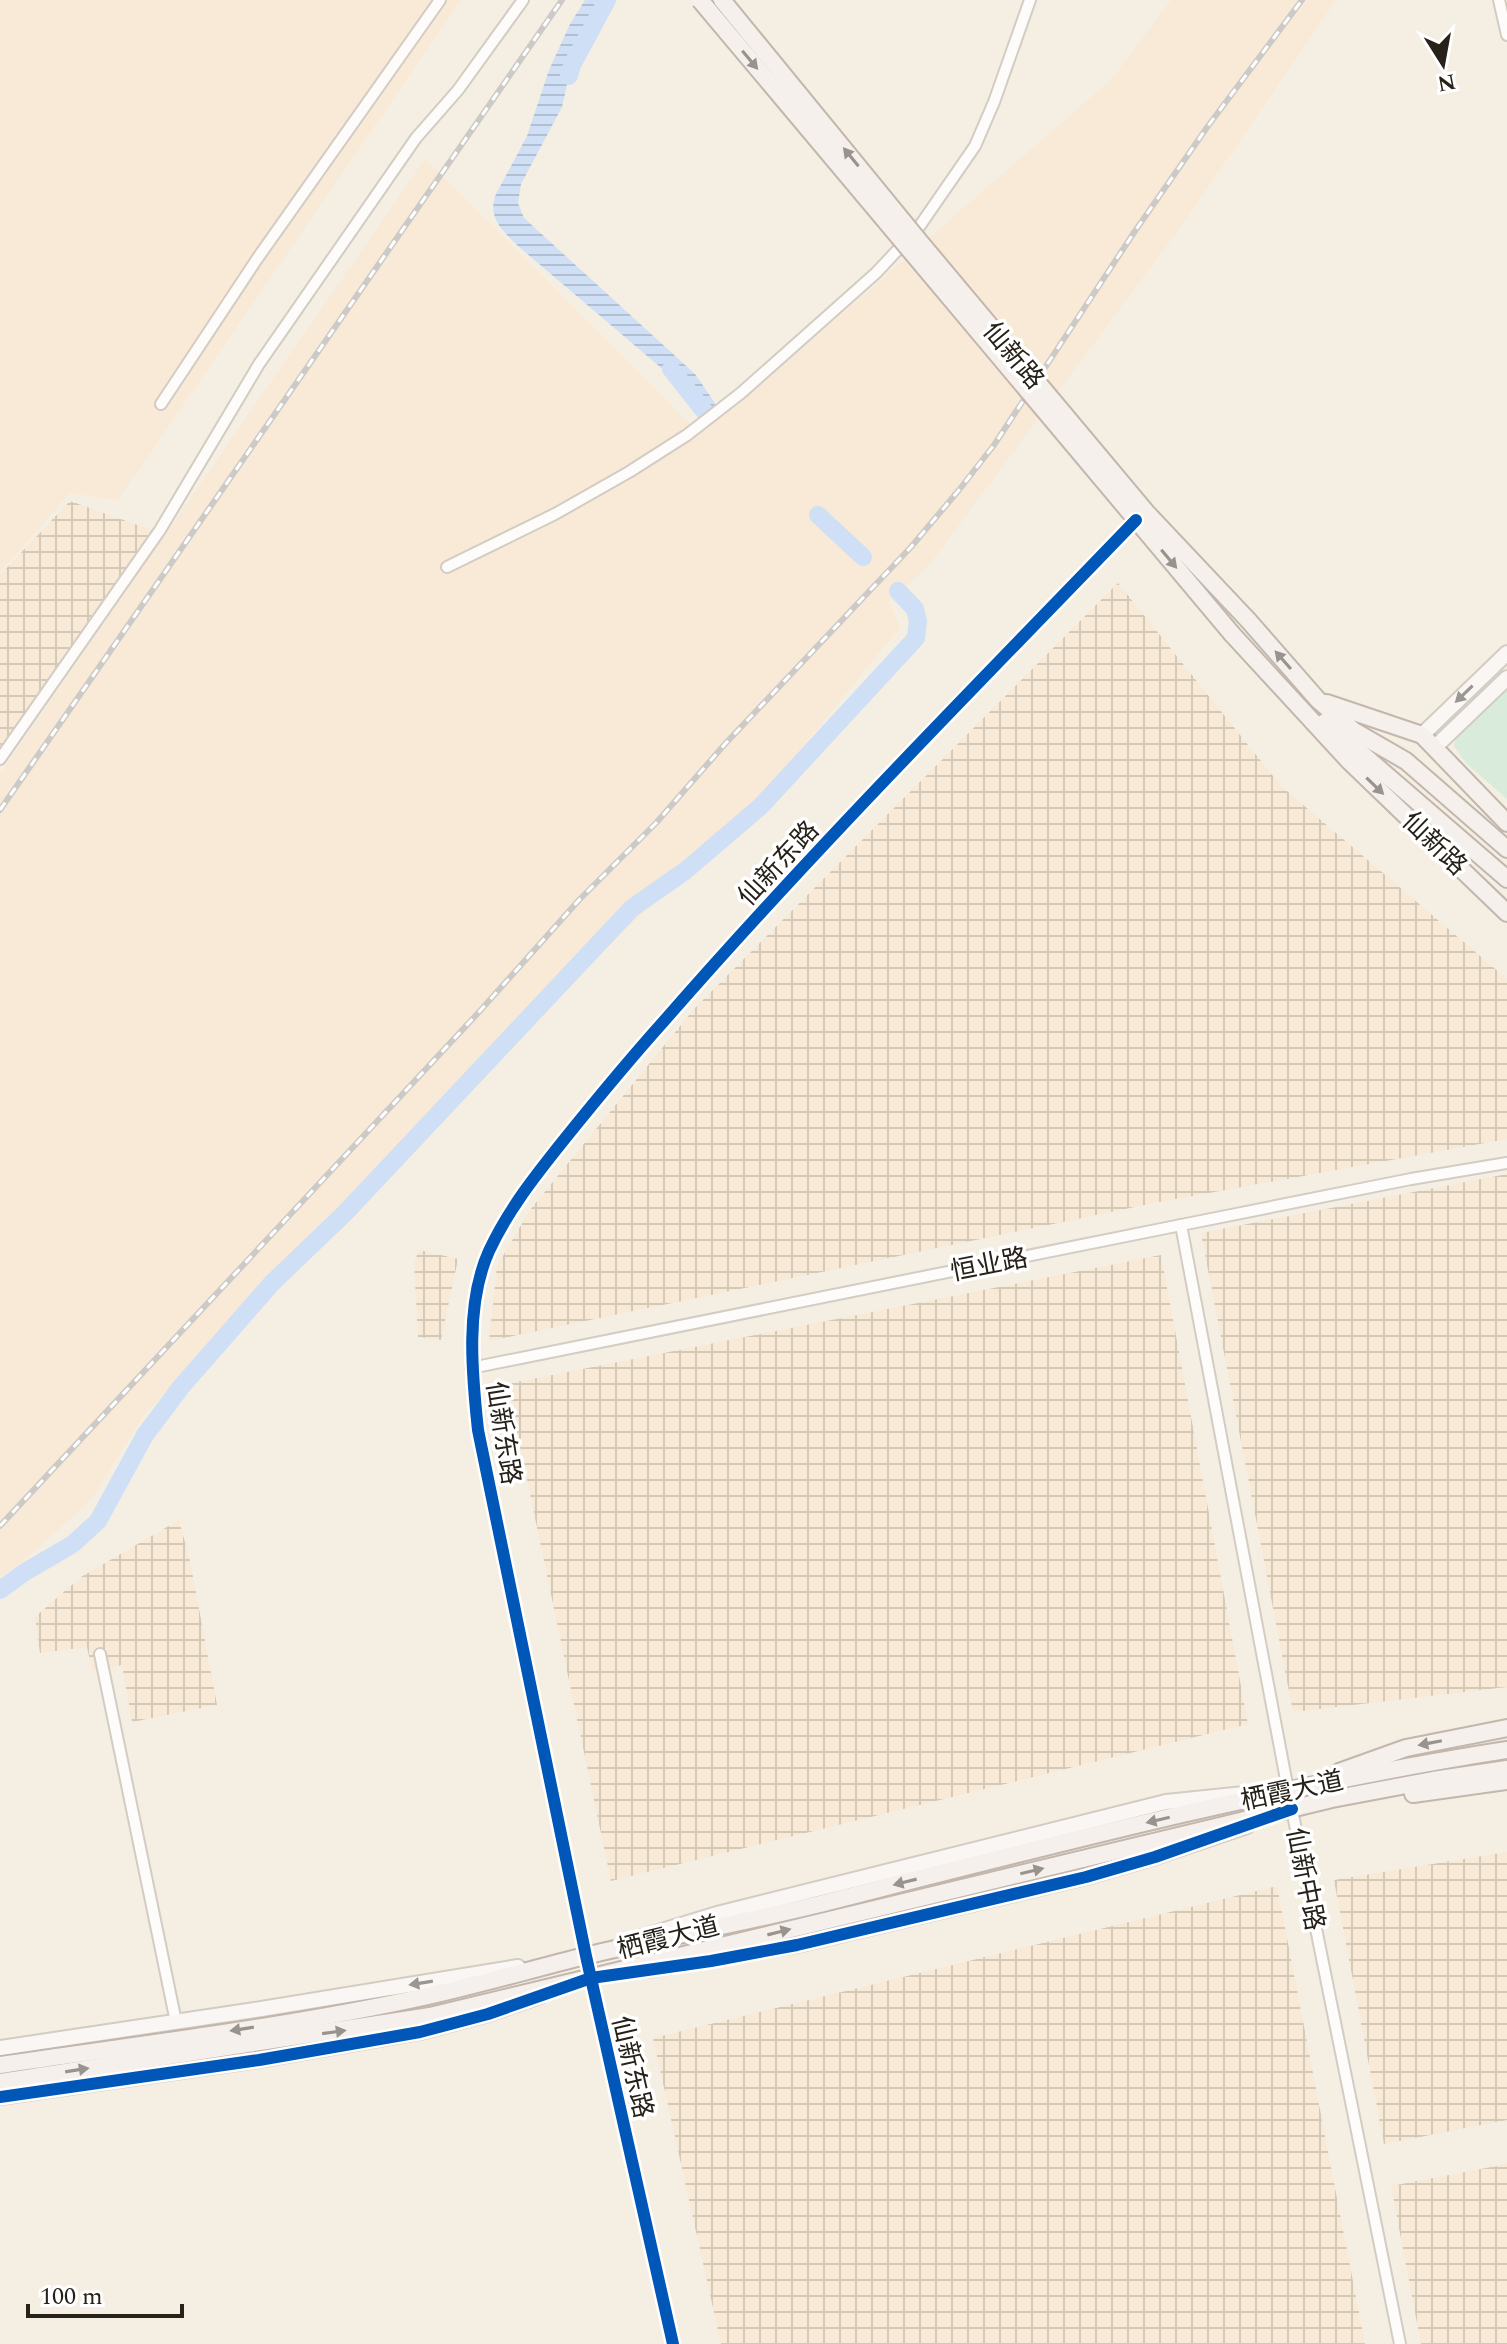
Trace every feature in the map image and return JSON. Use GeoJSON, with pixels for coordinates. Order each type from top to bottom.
{"type":"FeatureCollection","features":[{"type":"Feature","properties":{"kind":"main road","name":"仙新路"},"geometry":{"type":"LineString","coordinates":[[700,0],[1263,669],[1349,761],[1507,913]]}},
{"type":"Feature","properties":{"kind":"main road","name":"仙新路"},"geometry":{"type":"LineString","coordinates":[[722,0],[1146,512],[1318,700],[1354,731],[1406,761],[1507,849]]}},
{"type":"Feature","properties":{"kind":"main road","name":"仙新路"},"geometry":{"type":"LineString","coordinates":[[1263,669],[1507,879]]}},
{"type":"Feature","properties":{"kind":"main road"},"geometry":{"type":"LineString","coordinates":[[1318,700],[1422,735],[1507,823]]}},
{"type":"Feature","properties":{"kind":"main road"},"geometry":{"type":"LineString","coordinates":[[1288,1790],[1406,1748],[1504,1730]]}},
{"type":"Feature","properties":{"kind":"main road","name":"栖霞大道"},"geometry":{"type":"LineString","coordinates":[[0,2065],[335,2015],[501,1979],[586,1956],[814,1905],[1032,1849],[1288,1790],[1507,1750]]}},
{"type":"Feature","properties":{"kind":"main road","name":"栖霞大道"},"geometry":{"type":"LineString","coordinates":[[0,2082],[430,2016],[1292,1809],[1433,1780],[1507,1769]]}},
{"type":"Feature","properties":{"kind":"main road"},"geometry":{"type":"LineString","coordinates":[[1292,1809],[1507,1781]]}},
{"type":"Feature","properties":{"kind":"street"},"geometry":{"type":"LineString","coordinates":[[161,404],[257,259],[440,0]]}},
{"type":"Feature","properties":{"kind":"street"},"geometry":{"type":"LineString","coordinates":[[0,759],[160,530],[259,364],[416,138],[458,90],[523,0]]}},
{"type":"Feature","properties":{"kind":"street"},"geometry":{"type":"LineString","coordinates":[[447,567],[555,514],[687,435],[741,393],[876,273],[919,227],[975,146],[1030,0]]}},
{"type":"Feature","properties":{"kind":"street"},"geometry":{"type":"LineString","coordinates":[[1499,0],[1507,35]]}},
{"type":"Feature","properties":{"kind":"street","name":"仙新东路"},"geometry":{"type":"LineString","coordinates":[[673,2344],[586,1956],[478,1430],[471,1368],[477,1296],[488,1253],[520,1195],[610,1082],[704,975],[920,743],[1136,520]]}},
{"type":"Feature","properties":{"kind":"street"},"geometry":{"type":"LineString","coordinates":[[1422,735],[1507,653]]}},
{"type":"Feature","properties":{"kind":"street"},"geometry":{"type":"LineString","coordinates":[[1434,748],[1507,678]]}},
{"type":"Feature","properties":{"kind":"street","name":"恒业路"},"geometry":{"type":"LineString","coordinates":[[471,1368],[1411,1179],[1507,1163]]}},
{"type":"Feature","properties":{"kind":"street","name":"仙新中路"},"geometry":{"type":"LineString","coordinates":[[1181,1225],[1288,1790],[1400,2344]]}},
{"type":"Feature","properties":{"kind":"street"},"geometry":{"type":"LineString","coordinates":[[100,1654],[176,2022]]}},
{"type":"Feature","properties":{"kind":"street"},"geometry":{"type":"LineString","coordinates":[[0,2048],[586,1956]]}},
{"type":"Feature","properties":{"kind":"street"},"geometry":{"type":"LineString","coordinates":[[0,2097],[244,2062],[420,2032],[488,2014],[591,1978]]}},
{"type":"Feature","properties":{"kind":"shaded area"},"geometry":{"type":"Polygon","coordinates":[[[0,0],[461,0],[118,500],[70,493],[0,572],[0,0]]]}},
{"type":"Feature","properties":{"kind":"shaded area"},"geometry":{"type":"Polygon","coordinates":[[[1171,0],[1336,0],[1184,222],[930,564],[889,602],[900,627],[739,825],[496,1048],[143,1416],[92,1499],[22,1562],[0,1577],[0,774],[425,159],[697,431],[733,409],[1112,79],[1171,0]]]}},
{"type":"Feature","properties":{"kind":"shaded area"},"geometry":{"type":"Polygon","coordinates":[[[70,501],[157,532],[0,756],[0,575],[70,501]]]}},
{"type":"Feature","properties":{"kind":"shaded area"},"geometry":{"type":"Polygon","coordinates":[[[1118,583],[1281,786],[1507,979],[1507,1139],[1154,1203],[489,1341],[497,1266],[530,1210],[694,1009],[1118,583]]]}},
{"type":"Feature","properties":{"kind":"shaded area"},"geometry":{"type":"Polygon","coordinates":[[[1507,1174],[1507,1687],[1293,1712],[1201,1233],[1507,1174]]]}},
{"type":"Feature","properties":{"kind":"shaded area"},"geometry":{"type":"Polygon","coordinates":[[[419,1250],[458,1259],[441,1340],[418,1337],[414,1263],[419,1250]]]}},
{"type":"Feature","properties":{"kind":"shaded area"},"geometry":{"type":"Polygon","coordinates":[[[1161,1255],[1248,1724],[611,1881],[507,1384],[1161,1255]]]}},
{"type":"Feature","properties":{"kind":"shaded area"},"geometry":{"type":"Polygon","coordinates":[[[179,1520],[190,1561],[217,1705],[132,1722],[122,1665],[92,1670],[87,1647],[40,1653],[35,1617],[81,1577],[179,1520]]]}},
{"type":"Feature","properties":{"kind":"shaded area"},"geometry":{"type":"Polygon","coordinates":[[[1507,1852],[1507,2120],[1384,2144],[1334,1880],[1507,1852]]]}},
{"type":"Feature","properties":{"kind":"shaded area"},"geometry":{"type":"Polygon","coordinates":[[[1277,1886],[1365,2344],[721,2344],[653,2038],[1277,1886]]]}},
{"type":"Feature","properties":{"kind":"shaded area"},"geometry":{"type":"Polygon","coordinates":[[[1507,2164],[1507,2344],[1421,2344],[1391,2186],[1507,2164]]]}},
{"type":"Feature","properties":{"kind":"green space"},"geometry":{"type":"Polygon","coordinates":[[[1507,690],[1507,799],[1466,763],[1454,746],[1457,734],[1507,690]]]}},
{"type":"Feature","properties":{"kind":"water"},"geometry":{"type":"Polygon","coordinates":[[[585,0],[612,0],[584,39],[569,76],[562,107],[521,184],[518,203],[524,218],[695,374],[715,403],[713,412],[518,246],[495,218],[495,196],[527,136],[549,70],[585,0]]]}},
{"type":"Feature","properties":{"kind":"waterway"},"geometry":{"type":"LineString","coordinates":[[569,76],[607,0]]}},
{"type":"Feature","properties":{"kind":"waterway"},"geometry":{"type":"LineString","coordinates":[[671,369],[705,412]]}},
{"type":"Feature","properties":{"kind":"waterway"},"geometry":{"type":"LineString","coordinates":[[818,515],[863,557]]}},
{"type":"Feature","properties":{"kind":"waterway"},"geometry":{"type":"LineString","coordinates":[[0,1590],[73,1544],[98,1521],[145,1435],[181,1387],[272,1283],[345,1213],[632,908],[685,871],[761,806],[916,638],[918,621],[915,609],[898,591]]}},
{"type":"Feature","properties":{"kind":"railway"},"geometry":{"type":"LineString","coordinates":[[0,810],[562,0]]}},
{"type":"Feature","properties":{"kind":"railway"},"geometry":{"type":"LineString","coordinates":[[0,1526],[479,1012],[579,900],[656,823],[725,744],[911,547],[994,445],[1135,231],[1302,0]]}},
{"type":"Feature","properties":{"kind":"cycle path"},"geometry":{"type":"LineString","coordinates":[[673,2344],[586,1956],[478,1430],[472,1339],[481,1272],[496,1236],[523,1194],[638,1050],[838,830],[1136,520]]}},
{"type":"Feature","properties":{"kind":"cycle path"},"geometry":{"type":"LineString","coordinates":[[0,2097],[259,2060],[420,2032],[488,2014],[591,1978],[797,1945],[1086,1877],[1155,1857],[1292,1809]]}}]}
